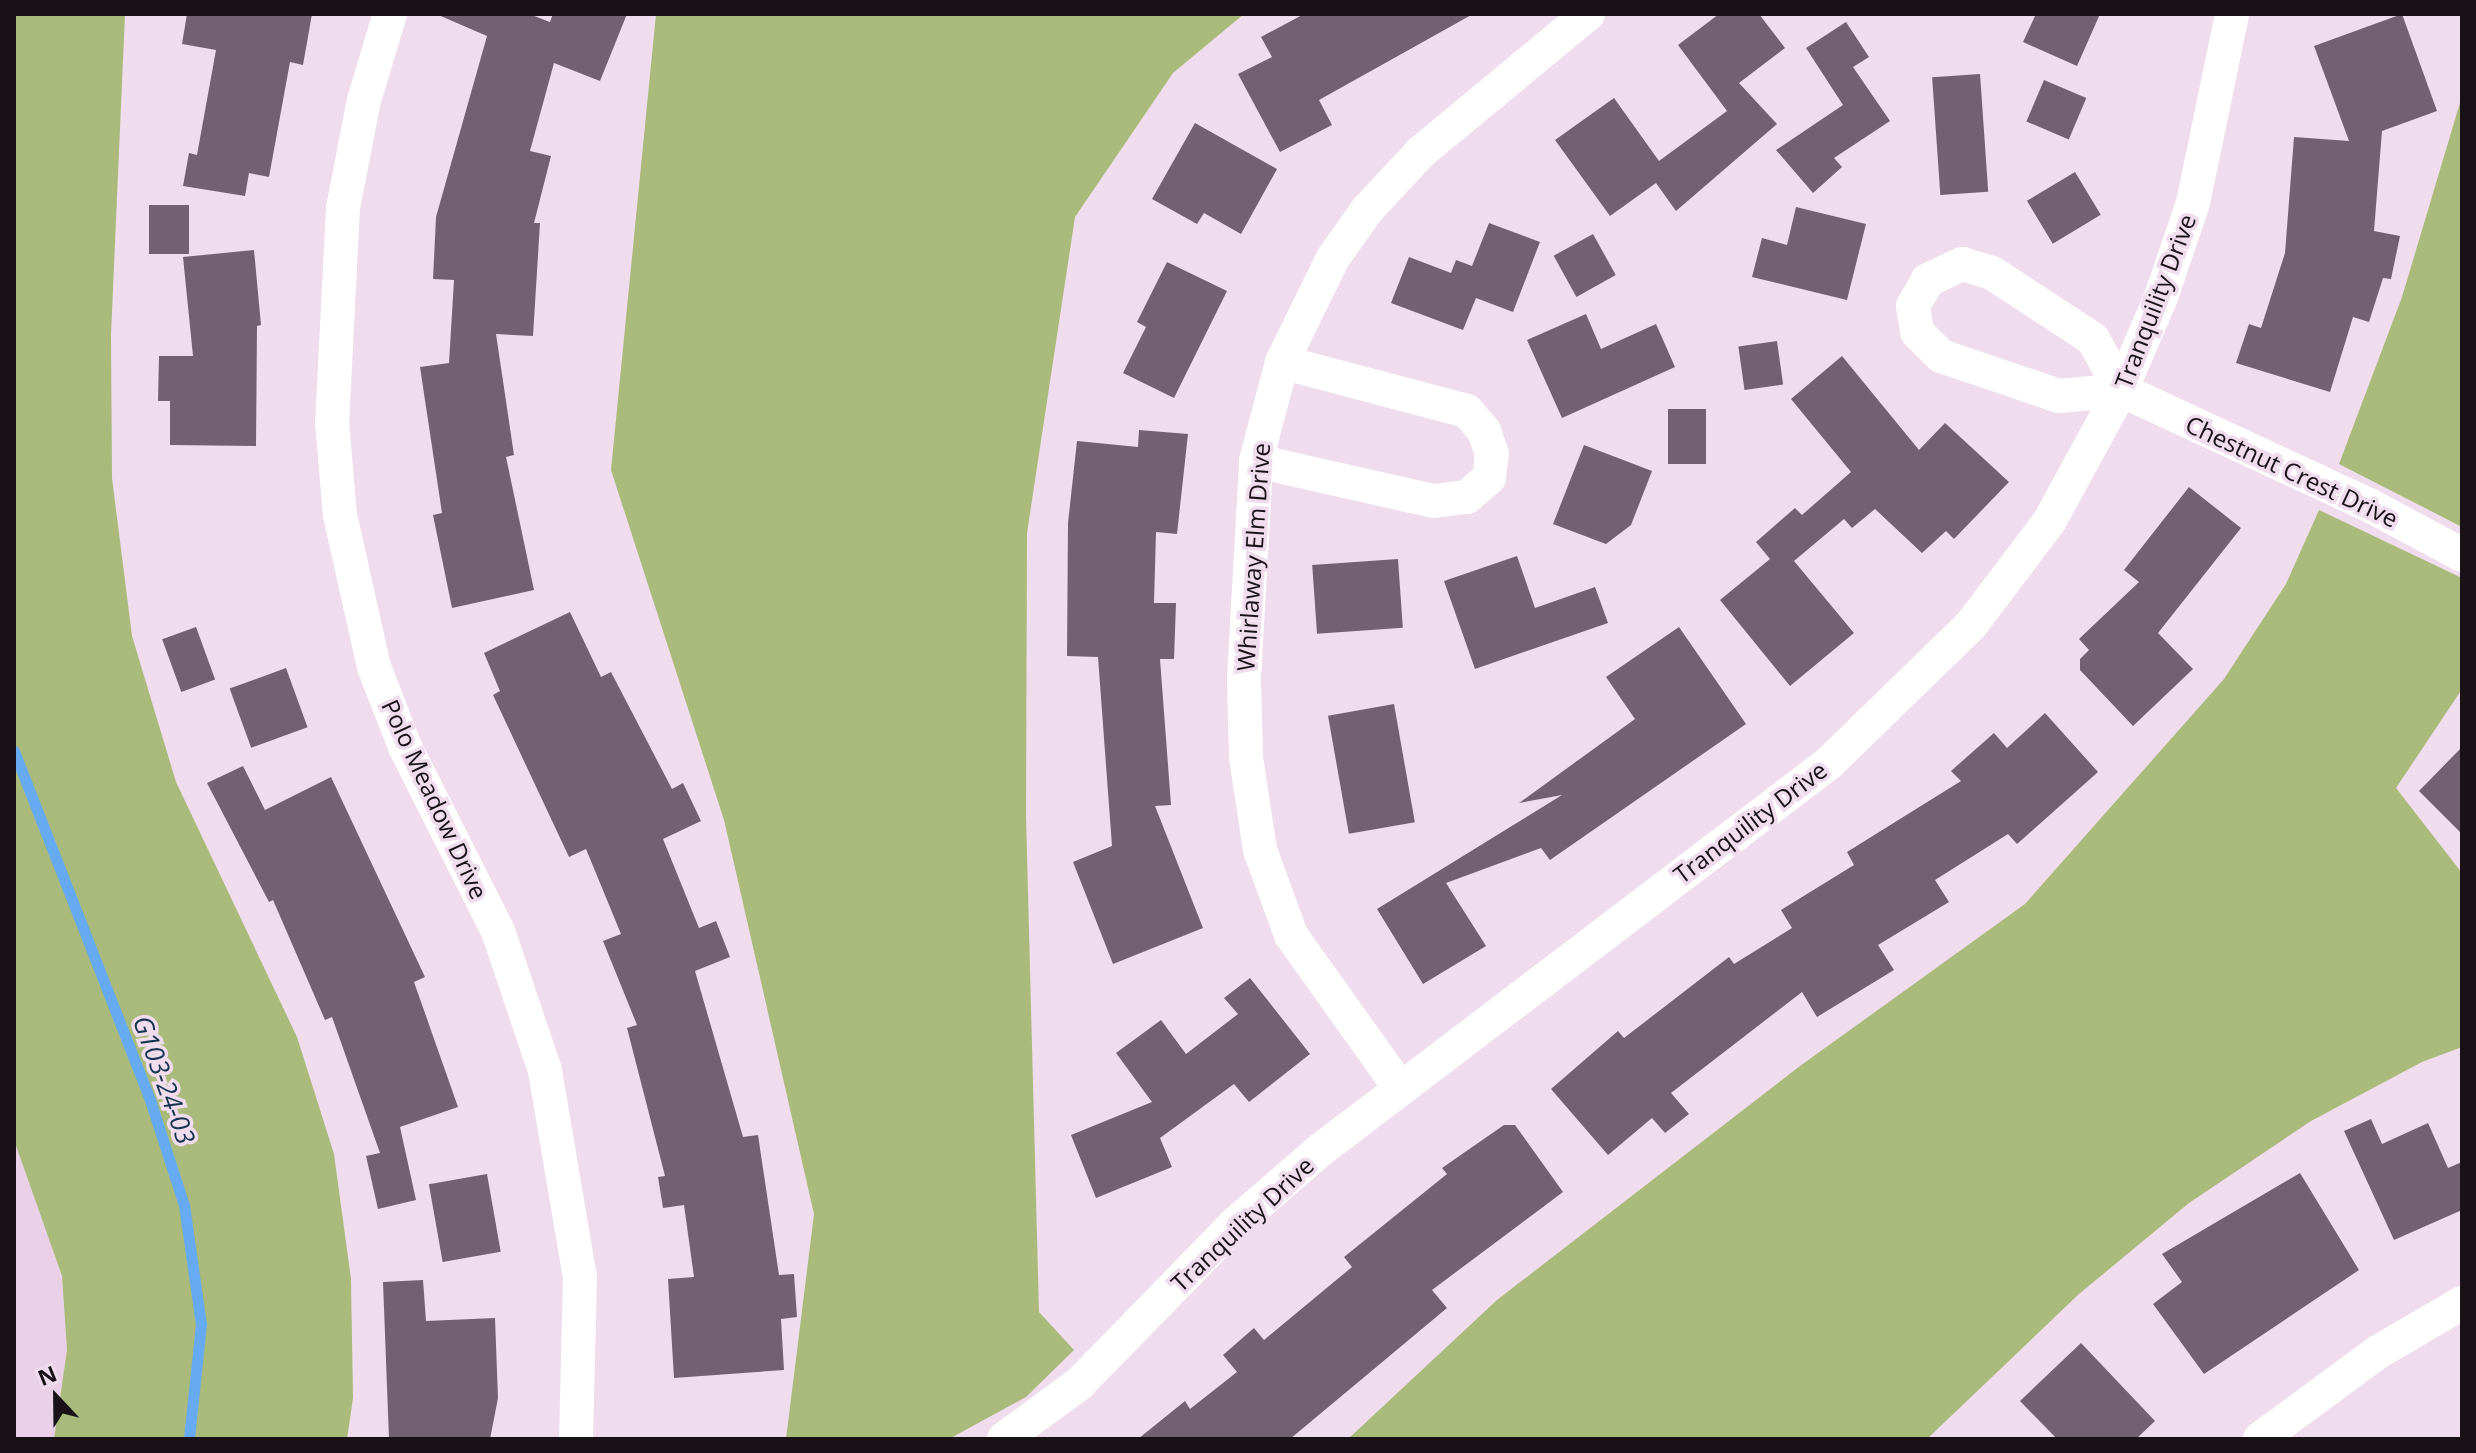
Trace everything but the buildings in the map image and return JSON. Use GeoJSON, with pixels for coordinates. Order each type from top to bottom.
{"type":"FeatureCollection","features":[{"type":"Feature","properties":{"kind":"street","name":"Polo Meadow Drive"},"geometry":{"type":"LineString","coordinates":[[390,14],[364,100],[343,208],[332,422],[340,515],[374,667],[405,747],[498,931],[545,1071],[580,1277],[576,1439]]}},
{"type":"Feature","properties":{"kind":"street","name":"Whirlaway Elm Drive"},"geometry":{"type":"LineString","coordinates":[[1400,1088],[1291,935],[1260,850],[1246,757],[1244,678],[1256,461],[1282,362],[1333,258],[1367,210],[1421,152],[1588,14]]}},
{"type":"Feature","properties":{"kind":"street","name":"Tranquility Drive"},"geometry":{"type":"LineString","coordinates":[[1004,1439],[1079,1384],[1236,1223],[1400,1088],[1829,763],[1907,693],[1971,625],[2049,522],[2121,390],[2161,297],[2193,203],[2232,14]]}},
{"type":"Feature","properties":{"kind":"street"},"geometry":{"type":"LineString","coordinates":[[1962,264],[1992,273],[2093,339],[2121,390],[2059,396],[1941,356],[1917,332],[1913,306],[1928,280],[1962,264]]}},
{"type":"Feature","properties":{"kind":"street"},"geometry":{"type":"LineString","coordinates":[[1256,461],[1434,501],[1467,497],[1489,478],[1492,454],[1484,431],[1467,411],[1282,362]]}},
{"type":"Feature","properties":{"kind":"street","name":"Chestnut Crest Drive"},"geometry":{"type":"LineString","coordinates":[[2121,390],[2371,506],[2462,555]]}},
{"type":"Feature","properties":{"kind":"street"},"geometry":{"type":"LineString","coordinates":[[2260,1439],[2378,1352],[2462,1303]]}},
{"type":"Feature","properties":{"kind":"shaded area"},"geometry":{"type":"Polygon","coordinates":[[[14,1140],[62,1276],[67,1350],[54,1439],[14,1439],[14,1140]]]}},
{"type":"Feature","properties":{"kind":"green space"},"geometry":{"type":"Polygon","coordinates":[[[14,14],[125,14],[111,335],[112,478],[132,636],[176,782],[297,1037],[334,1154],[351,1279],[353,1398],[347,1439],[54,1439],[67,1350],[62,1276],[14,1140],[14,14]]]}},
{"type":"Feature","properties":{"kind":"green space"},"geometry":{"type":"Polygon","coordinates":[[[656,14],[1244,14],[1173,73],[1075,217],[1027,533],[1026,816],[1039,1312],[1074,1350],[1026,1397],[949,1439],[786,1439],[814,1214],[724,820],[611,470],[656,14]]]}},
{"type":"Feature","properties":{"kind":"green space"},"geometry":{"type":"Polygon","coordinates":[[[2462,96],[2462,527],[2339,464],[2402,297],[2462,96]]]}},
{"type":"Feature","properties":{"kind":"green space"},"geometry":{"type":"Polygon","coordinates":[[[2319,510],[2462,578],[2462,689],[2396,788],[2462,873],[2462,1047],[2422,1062],[2311,1121],[2189,1203],[2079,1294],[1927,1439],[1348,1439],[1497,1300],[1800,1066],[2025,904],[2224,679],[2286,584],[2319,510]]]}},
{"type":"Feature","properties":{"kind":"waterway","name":"G103-24-03"},"geometry":{"type":"LineString","coordinates":[[14,751],[151,1103],[184,1205],[201,1324],[189,1439]]}}]}
